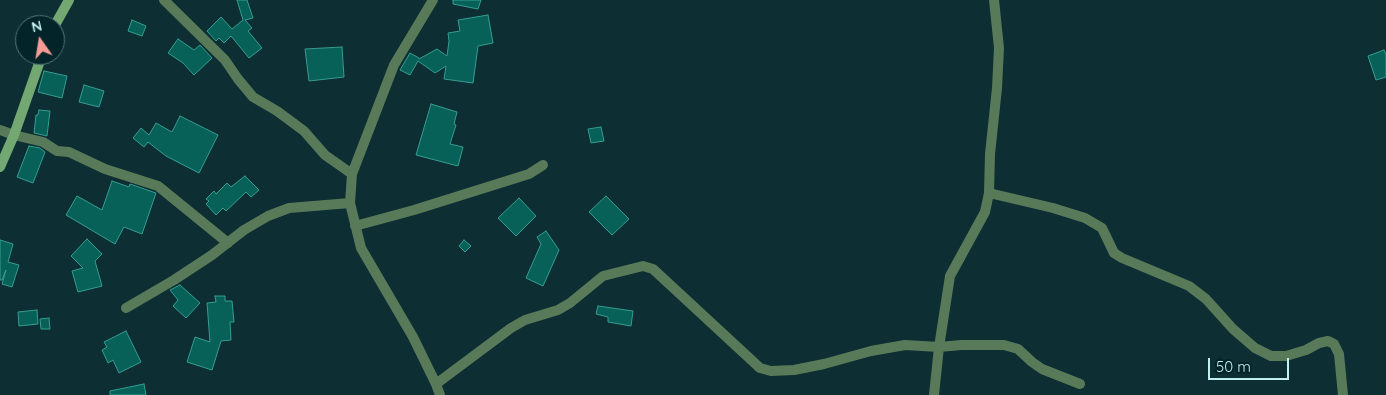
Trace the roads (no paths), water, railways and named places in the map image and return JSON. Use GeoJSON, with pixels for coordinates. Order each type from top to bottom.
{"type":"FeatureCollection","features":[{"type":"Feature","properties":{"kind":"street"},"geometry":{"type":"LineString","coordinates":[[61,15],[69,0]]}},
{"type":"Feature","properties":{"kind":"street"},"geometry":{"type":"LineString","coordinates":[[164,0],[225,60],[253,97],[277,111],[304,131],[325,154],[352,174]]}},
{"type":"Feature","properties":{"kind":"street"},"geometry":{"type":"LineString","coordinates":[[434,0],[394,65],[352,174],[350,203],[361,248],[413,337],[440,395]]}},
{"type":"Feature","properties":{"kind":"street"},"geometry":{"type":"LineString","coordinates":[[934,395],[950,276],[985,212],[989,193],[990,154],[999,48],[994,0]]}},
{"type":"Feature","properties":{"kind":"street"},"geometry":{"type":"LineString","coordinates":[[0,167],[14,135],[38,65]]}},
{"type":"Feature","properties":{"kind":"street"},"geometry":{"type":"LineString","coordinates":[[0,130],[43,142],[57,150],[69,152],[105,168],[158,186],[228,243]]}},
{"type":"Feature","properties":{"kind":"street"},"geometry":{"type":"LineString","coordinates":[[355,226],[414,210],[529,174],[543,165]]}},
{"type":"Feature","properties":{"kind":"street"},"geometry":{"type":"LineString","coordinates":[[989,193],[1053,208],[1085,218],[1102,228],[1114,253],[1189,286],[1206,299],[1233,329],[1255,348],[1271,356],[1286,356],[1328,341],[1334,344],[1339,354],[1343,395]]}},
{"type":"Feature","properties":{"kind":"street"},"geometry":{"type":"LineString","coordinates":[[126,308],[174,280],[244,230],[268,216],[289,208],[350,203]]}},
{"type":"Feature","properties":{"kind":"street"},"geometry":{"type":"LineString","coordinates":[[436,384],[525,320],[558,310],[570,303],[603,276],[643,266],[653,269],[760,368],[771,372],[824,364],[871,351],[905,345],[939,347],[1004,345],[1018,349],[1042,369],[1080,384]]}}]}
